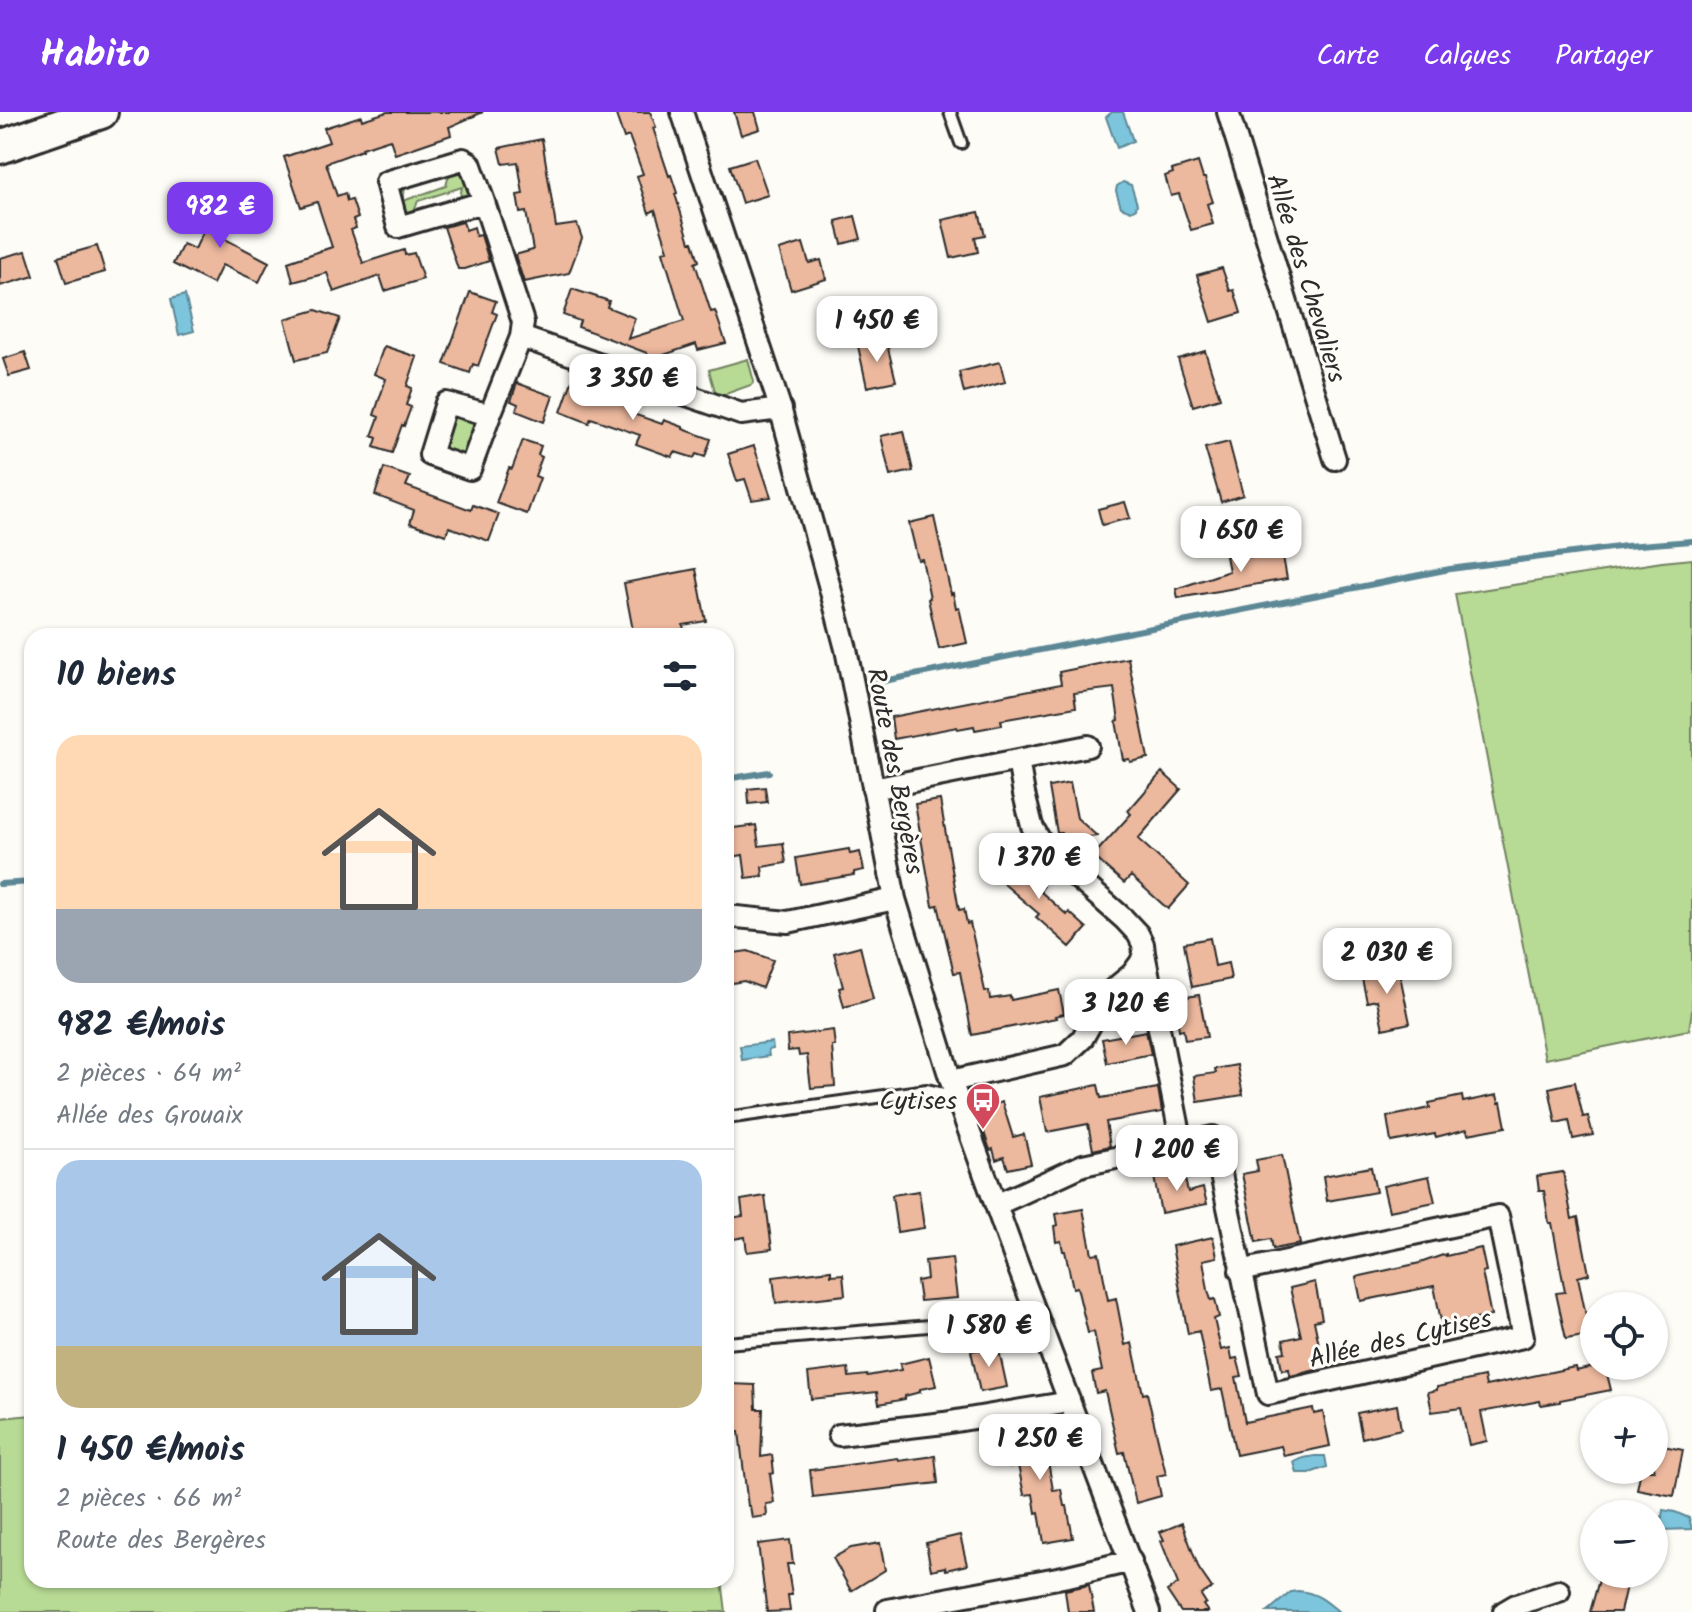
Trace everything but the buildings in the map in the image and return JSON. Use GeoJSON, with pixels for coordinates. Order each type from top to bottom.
{"type":"FeatureCollection","features":[{"type":"Feature","properties":{"kind":"main road"},"geometry":{"type":"LineString","coordinates":[[0,147],[101,112]]}},
{"type":"Feature","properties":{"kind":"street","name":"Route des Bergères"},"geometry":{"type":"LineString","coordinates":[[682,112],[781,409],[838,617],[895,899],[954,1089],[1149,1612]]}},
{"type":"Feature","properties":{"kind":"street","name":"Allée des Chevaliers"},"geometry":{"type":"LineString","coordinates":[[1228,112],[1335,459]]}},
{"type":"Feature","properties":{"kind":"street"},"geometry":{"type":"LineString","coordinates":[[484,202],[398,227],[386,182],[463,159],[470,163],[484,202],[523,322],[521,337],[490,415]]}},
{"type":"Feature","properties":{"kind":"street"},"geometry":{"type":"LineString","coordinates":[[521,337],[741,414],[781,409]]}},
{"type":"Feature","properties":{"kind":"street"},"geometry":{"type":"LineString","coordinates":[[873,789],[1088,746]]}},
{"type":"Feature","properties":{"kind":"street"},"geometry":{"type":"LineString","coordinates":[[1018,760],[1032,826],[1042,844],[1124,919],[1143,944],[1182,1144]]}},
{"type":"Feature","properties":{"kind":"street"},"geometry":{"type":"LineString","coordinates":[[734,917],[788,922],[895,899]]}},
{"type":"Feature","properties":{"kind":"street"},"geometry":{"type":"LineString","coordinates":[[954,1089],[1065,1055],[1082,1039],[1110,992],[1132,974],[1144,953]]}},
{"type":"Feature","properties":{"kind":"street","name":"Allée des Cytises"},"geometry":{"type":"LineString","coordinates":[[996,1205],[1083,1165],[1213,1137],[1240,1271],[1268,1394],[1523,1337],[1498,1216],[1240,1271]]}},
{"type":"Feature","properties":{"kind":"street"},"geometry":{"type":"LineString","coordinates":[[839,1435],[944,1423],[1058,1404],[1069,1399]]}},
{"type":"Feature","properties":{"kind":"street"},"geometry":{"type":"LineString","coordinates":[[887,1610],[1131,1561]]}},
{"type":"Feature","properties":{"kind":"street"},"geometry":{"type":"LineString","coordinates":[[1504,1612],[1559,1591]]}},
{"type":"Feature","properties":{"kind":"lane"},"geometry":{"type":"LineString","coordinates":[[950,112],[961,143]]}},
{"type":"Feature","properties":{"kind":"lane"},"geometry":{"type":"LineString","coordinates":[[734,1117],[927,1090],[954,1089]]}},
{"type":"Feature","properties":{"kind":"lane"},"geometry":{"type":"LineString","coordinates":[[734,1342],[1037,1317]]}},
{"type":"Feature","properties":{"kind":"green space"},"geometry":{"type":"Polygon","coordinates":[[[466,170],[473,190],[470,196],[460,198],[462,187],[418,201],[413,214],[405,214],[398,194],[400,188],[405,187],[403,201],[446,186],[450,171],[466,170]]]}},
{"type":"Feature","properties":{"kind":"green space"},"geometry":{"type":"Polygon","coordinates":[[[748,359],[754,382],[716,395],[709,370],[748,359]]]}},
{"type":"Feature","properties":{"kind":"green space"},"geometry":{"type":"Polygon","coordinates":[[[451,416],[466,418],[478,426],[467,458],[440,450],[451,416]]]}},
{"type":"Feature","properties":{"kind":"green space"},"geometry":{"type":"Polygon","coordinates":[[[1692,559],[1692,1011],[1689,1030],[1545,1059],[1455,594],[1692,559]]]}},
{"type":"Feature","properties":{"kind":"green space"},"geometry":{"type":"Polygon","coordinates":[[[24,1416],[24,1588],[723,1588],[726,1612],[0,1612],[0,1418],[24,1416]]]}},
{"type":"Feature","properties":{"kind":"water"},"geometry":{"type":"Polygon","coordinates":[[[1112,112],[1123,112],[1133,141],[1117,148],[1106,117],[1112,112]]]}},
{"type":"Feature","properties":{"kind":"water"},"geometry":{"type":"Polygon","coordinates":[[[1123,182],[1131,185],[1137,204],[1131,211],[1121,207],[1116,191],[1123,182]]]}},
{"type":"Feature","properties":{"kind":"water"},"geometry":{"type":"Polygon","coordinates":[[[185,295],[194,331],[179,335],[171,299],[185,295]]]}},
{"type":"Feature","properties":{"kind":"water"},"geometry":{"type":"Polygon","coordinates":[[[772,1042],[773,1049],[768,1050],[769,1056],[742,1060],[740,1046],[772,1042]]]}},
{"type":"Feature","properties":{"kind":"water"},"geometry":{"type":"Polygon","coordinates":[[[1325,1456],[1327,1467],[1310,1473],[1297,1473],[1294,1462],[1325,1456]]]}},
{"type":"Feature","properties":{"kind":"water"},"geometry":{"type":"Polygon","coordinates":[[[1668,1511],[1689,1518],[1692,1529],[1668,1530],[1668,1511]]]}},
{"type":"Feature","properties":{"kind":"water"},"geometry":{"type":"Polygon","coordinates":[[[1291,1592],[1315,1595],[1339,1612],[1267,1612],[1291,1592]]]}},
{"type":"Feature","properties":{"kind":"waterway"},"geometry":{"type":"LineString","coordinates":[[874,683],[1450,569],[1626,546],[1692,541]]}},
{"type":"Feature","properties":{"kind":"waterway"},"geometry":{"type":"LineString","coordinates":[[734,778],[769,772]]}},
{"type":"Feature","properties":{"kind":"waterway"},"geometry":{"type":"LineString","coordinates":[[0,884],[24,882]]}},
{"type":"Feature","properties":{"kind":"place","name":"Cytises"},"geometry":{"type":"Point","coordinates":[983,1131]}}]}
